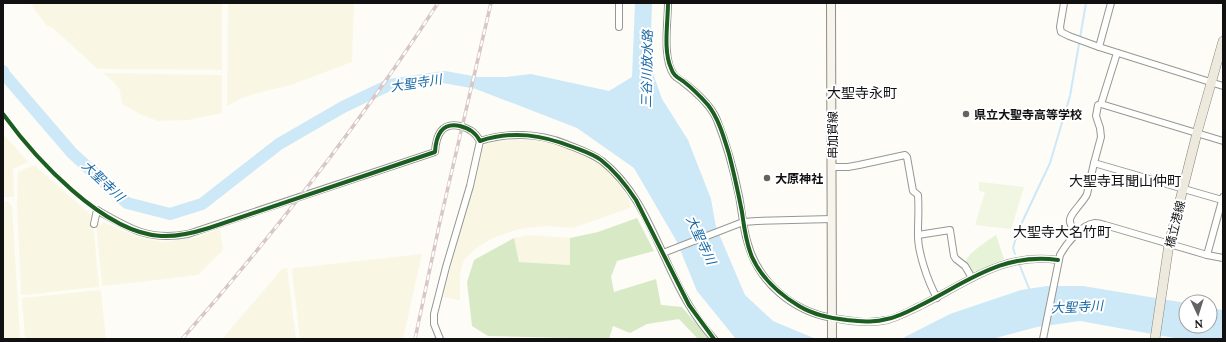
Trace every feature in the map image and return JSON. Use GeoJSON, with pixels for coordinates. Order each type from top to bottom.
{"type":"FeatureCollection","features":[{"type":"Feature","properties":{"kind":"main road","name":"串加賀線"},"geometry":{"type":"LineString","coordinates":[[831,3],[832,339]]}},
{"type":"Feature","properties":{"kind":"main road","name":"橋立港線"},"geometry":{"type":"LineString","coordinates":[[1155,339],[1169,244],[1197,133],[1223,40]]}},
{"type":"Feature","properties":{"kind":"street"},"geometry":{"type":"LineString","coordinates":[[618,27],[619,3]]}},
{"type":"Feature","properties":{"kind":"street"},"geometry":{"type":"LineString","coordinates":[[668,3],[667,55],[670,67],[674,76],[683,81],[708,105],[717,119],[729,154],[740,223],[752,258],[761,273],[776,291],[806,311],[832,321],[867,322],[886,320],[901,315],[936,298],[997,265],[1038,258],[1058,260]]}},
{"type":"Feature","properties":{"kind":"street"},"geometry":{"type":"LineString","coordinates":[[1064,3],[1060,27],[1061,32],[1068,36],[1223,86]]}},
{"type":"Feature","properties":{"kind":"street"},"geometry":{"type":"LineString","coordinates":[[1097,46],[1111,3]]}},
{"type":"Feature","properties":{"kind":"street"},"geometry":{"type":"LineString","coordinates":[[1076,234],[1069,221],[1070,217],[1085,199],[1101,138],[1096,111],[1098,105],[1101,104],[1117,53]]}},
{"type":"Feature","properties":{"kind":"street"},"geometry":{"type":"LineString","coordinates":[[1101,104],[1223,140]]}},
{"type":"Feature","properties":{"kind":"street"},"geometry":{"type":"LineString","coordinates":[[94,224],[98,210],[120,224],[141,233],[161,236],[188,234],[435,152],[437,139],[440,132],[446,126],[454,125],[466,128],[472,131],[480,141]]}},
{"type":"Feature","properties":{"kind":"street"},"geometry":{"type":"LineString","coordinates":[[480,141],[508,135],[529,135],[554,139],[588,153],[617,174],[628,187],[636,200],[689,305],[714,339]]}},
{"type":"Feature","properties":{"kind":"street"},"geometry":{"type":"LineString","coordinates":[[440,339],[434,324],[434,314],[470,186],[480,141]]}},
{"type":"Feature","properties":{"kind":"street"},"geometry":{"type":"LineString","coordinates":[[832,167],[848,167],[905,155],[907,157],[913,191],[918,195],[918,235],[922,256],[929,283],[936,298]]}},
{"type":"Feature","properties":{"kind":"street"},"geometry":{"type":"LineString","coordinates":[[1094,163],[1223,199],[1207,254]]}},
{"type":"Feature","properties":{"kind":"street"},"geometry":{"type":"LineString","coordinates":[[663,254],[740,223],[757,221],[832,219]]}},
{"type":"Feature","properties":{"kind":"street"},"geometry":{"type":"LineString","coordinates":[[1043,338],[1058,260],[1066,245],[1082,228],[1094,223],[1105,225],[1223,258]]}},
{"type":"Feature","properties":{"kind":"street"},"geometry":{"type":"LineString","coordinates":[[918,235],[950,230],[954,256],[965,266],[972,278]]}},
{"type":"Feature","properties":{"kind":"shaded area"},"geometry":{"type":"Polygon","coordinates":[[[30,3],[222,3],[222,70],[98,69],[53,28],[47,26],[30,3]]]}},
{"type":"Feature","properties":{"kind":"shaded area"},"geometry":{"type":"Polygon","coordinates":[[[228,3],[354,3],[352,62],[291,85],[257,93],[240,99],[227,106],[228,3]]]}},
{"type":"Feature","properties":{"kind":"shaded area"},"geometry":{"type":"Polygon","coordinates":[[[103,73],[222,75],[222,113],[188,120],[158,121],[140,114],[122,104],[120,90],[113,81],[103,73]]]}},
{"type":"Feature","properties":{"kind":"shaded area"},"geometry":{"type":"Polygon","coordinates":[[[3,134],[28,162],[13,169],[14,197],[3,197],[3,134]]]}},
{"type":"Feature","properties":{"kind":"shaded area"},"geometry":{"type":"Polygon","coordinates":[[[534,139],[569,146],[595,160],[615,176],[630,202],[630,208],[573,228],[544,226],[519,229],[493,238],[475,249],[464,260],[460,274],[460,300],[443,297],[483,146],[494,141],[534,139]]]}},
{"type":"Feature","properties":{"kind":"shaded area"},"geometry":{"type":"Polygon","coordinates":[[[34,165],[91,215],[93,222],[98,287],[24,295],[21,294],[17,201],[18,172],[34,165]]]}},
{"type":"Feature","properties":{"kind":"shaded area"},"geometry":{"type":"Polygon","coordinates":[[[7,201],[12,206],[20,339],[3,339],[3,202],[7,201]]]}},
{"type":"Feature","properties":{"kind":"shaded area"},"geometry":{"type":"Polygon","coordinates":[[[103,222],[135,236],[161,242],[193,238],[220,229],[223,250],[198,275],[104,286],[102,285],[96,223],[102,225],[103,222]]]}},
{"type":"Feature","properties":{"kind":"shaded area"},"geometry":{"type":"Polygon","coordinates":[[[531,235],[570,238],[570,265],[519,262],[514,238],[531,235]]]}},
{"type":"Feature","properties":{"kind":"shaded area"},"geometry":{"type":"Polygon","coordinates":[[[422,254],[403,339],[300,339],[292,270],[294,268],[422,254]]]}},
{"type":"Feature","properties":{"kind":"shaded area"},"geometry":{"type":"Polygon","coordinates":[[[287,268],[296,339],[222,339],[282,269],[287,268]]]}},
{"type":"Feature","properties":{"kind":"shaded area"},"geometry":{"type":"Polygon","coordinates":[[[101,291],[106,339],[25,339],[23,298],[101,291]]]}},
{"type":"Feature","properties":{"kind":"green space"},"geometry":{"type":"Polygon","coordinates":[[[979,182],[1024,187],[1011,229],[975,225],[985,192],[979,191],[979,182]]]}},
{"type":"Feature","properties":{"kind":"green space"},"geometry":{"type":"Polygon","coordinates":[[[637,218],[654,251],[617,261],[611,277],[614,292],[656,279],[661,305],[682,307],[709,339],[698,339],[679,319],[647,324],[630,333],[613,326],[609,339],[488,336],[472,326],[467,282],[474,260],[514,238],[519,262],[570,265],[570,238],[598,232],[637,218]]]}},
{"type":"Feature","properties":{"kind":"green space"},"geometry":{"type":"Polygon","coordinates":[[[996,235],[1004,259],[972,273],[966,262],[969,255],[996,235]]]}},
{"type":"Feature","properties":{"kind":"water","name":"三谷川放水路"},"geometry":{"type":"Polygon","coordinates":[[[635,3],[652,3],[650,65],[662,99],[688,140],[711,199],[716,227],[745,295],[773,321],[816,339],[736,339],[697,291],[677,242],[634,168],[577,128],[476,89],[480,77],[506,77],[531,74],[609,91],[632,77],[635,3]]]}},
{"type":"Feature","properties":{"kind":"water"},"geometry":{"type":"Polygon","coordinates":[[[1047,286],[1083,286],[1178,302],[1178,334],[1218,334],[1218,309],[1223,310],[1223,339],[1180,339],[1080,321],[1037,327],[992,339],[901,339],[950,314],[1021,290],[1047,286]]]}},
{"type":"Feature","properties":{"kind":"waterway"},"geometry":{"type":"LineString","coordinates":[[1015,254],[1013,248],[1018,231],[1050,163],[1070,96],[1086,3]]}},
{"type":"Feature","properties":{"kind":"waterway","name":"大聖寺川"},"geometry":{"type":"LineString","coordinates":[[3,71],[72,153],[127,203],[170,214],[202,204],[279,144],[343,107],[389,85],[444,77],[494,86]]}},
{"type":"Feature","properties":{"kind":"waterway"},"geometry":{"type":"LineString","coordinates":[[1020,266],[1030,291]]}},
{"type":"Feature","properties":{"kind":"railway"},"geometry":{"type":"LineString","coordinates":[[182,339],[250,259],[316,176],[379,91],[438,3]]}},
{"type":"Feature","properties":{"kind":"railway"},"geometry":{"type":"LineString","coordinates":[[415,339],[439,226],[491,3]]}},
{"type":"Feature","properties":{"kind":"cycle path"},"geometry":{"type":"LineString","coordinates":[[668,3],[666,36],[669,61],[676,76],[690,87],[712,110],[721,129],[729,154],[747,241],[752,257],[766,279],[778,291],[799,306],[810,312],[828,317],[862,321],[882,320],[907,312],[985,271],[1002,265],[1038,259],[1058,260]]}},
{"type":"Feature","properties":{"kind":"cycle path"},"geometry":{"type":"LineString","coordinates":[[3,114],[33,151],[52,171],[94,208],[116,222],[139,232],[161,236],[173,236],[197,232],[435,152],[438,136],[444,128],[448,126],[454,125],[467,128],[472,131],[480,141],[516,135],[527,135],[550,139],[598,158],[606,164],[624,184],[636,200],[689,305],[714,339]]}},
{"type":"Feature","properties":{"kind":"place","name":"県立大聖寺高等学校"},"geometry":{"type":"Point","coordinates":[966,114]}},
{"type":"Feature","properties":{"kind":"place","name":"大原神社"},"geometry":{"type":"Point","coordinates":[767,178]}},
{"type":"Feature","properties":{"kind":"district","name":"大聖寺永町"},"geometry":{"type":"Point","coordinates":[862,93]}},
{"type":"Feature","properties":{"kind":"district","name":"大聖寺耳聞山仲町"},"geometry":{"type":"Point","coordinates":[1125,181]}},
{"type":"Feature","properties":{"kind":"district","name":"大聖寺大名竹町"},"geometry":{"type":"Point","coordinates":[1062,232]}}]}
